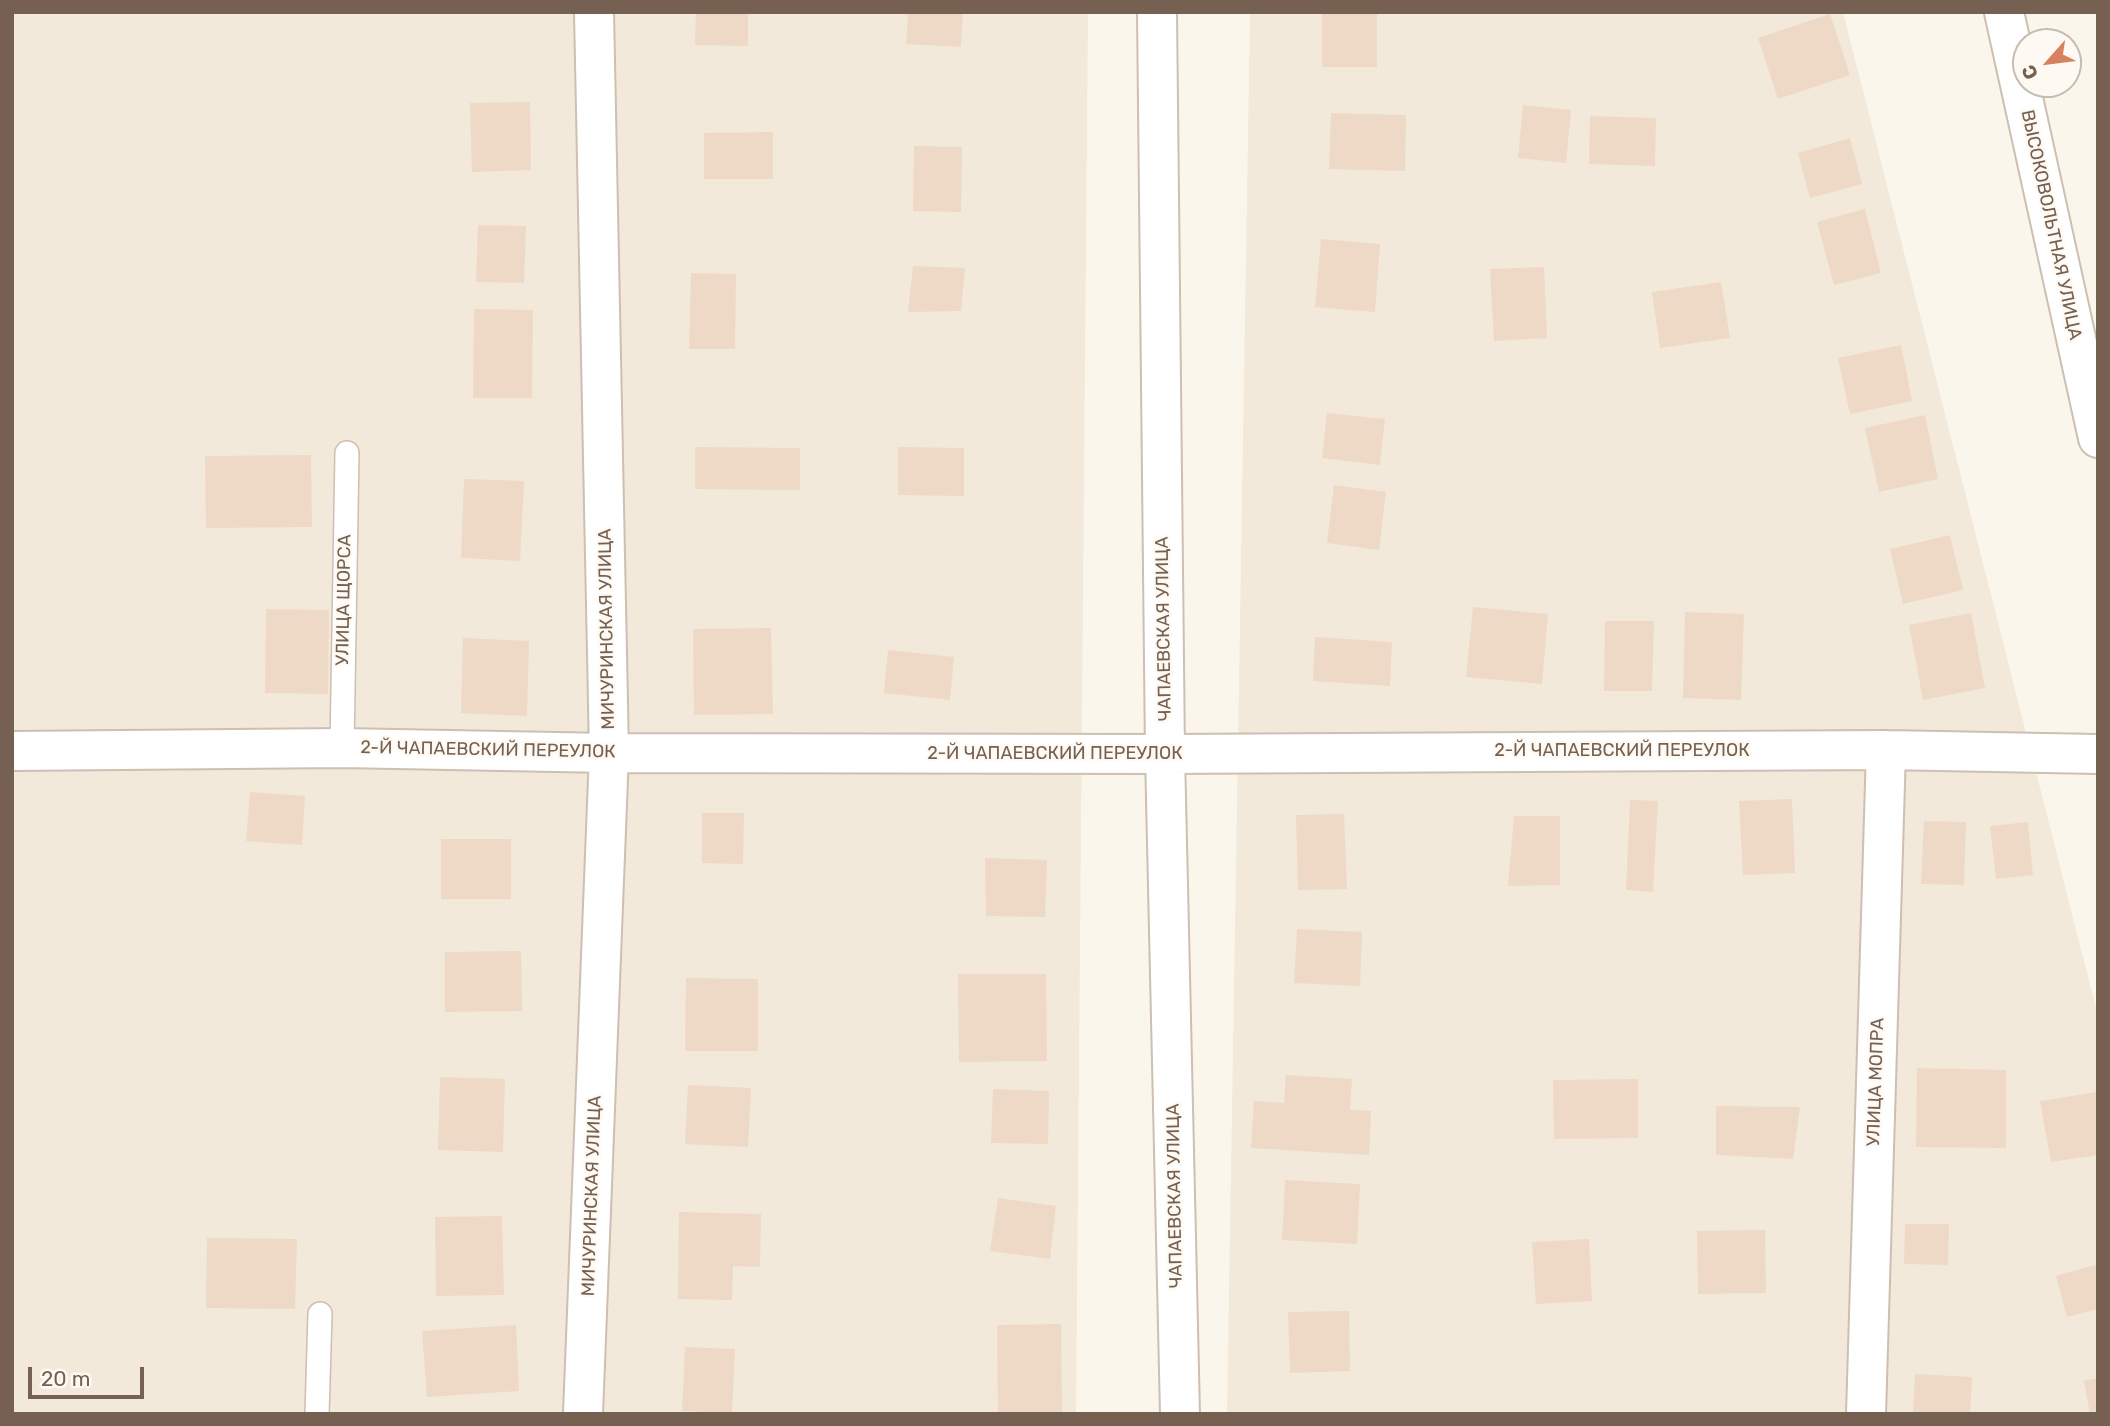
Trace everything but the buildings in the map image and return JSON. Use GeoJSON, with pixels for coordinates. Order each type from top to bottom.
{"type":"FeatureCollection","features":[{"type":"Feature","properties":{"kind":"street","name":"МИЧУРИНСКАЯ УЛИЦА"},"geometry":{"type":"LineString","coordinates":[[583,1414],[609,752],[594,12]]}},
{"type":"Feature","properties":{"kind":"street","name":"ЧАПАЕВСКАЯ УЛИЦА"},"geometry":{"type":"LineString","coordinates":[[1157,12],[1165,754],[1180,1414]]}},
{"type":"Feature","properties":{"kind":"street","name":"ВЫСОКОВОЛЬТНАЯ УЛИЦА"},"geometry":{"type":"LineString","coordinates":[[2004,12],[2098,438]]}},
{"type":"Feature","properties":{"kind":"street","name":"2-Й ЧАПАЕВСКИЙ ПЕРЕУЛОК"},"geometry":{"type":"LineString","coordinates":[[12,751],[342,748],[1165,754],[1886,750],[2098,754]]}},
{"type":"Feature","properties":{"kind":"street","name":"УЛИЦА МОПРА"},"geometry":{"type":"LineString","coordinates":[[1866,1414],[1886,750]]}},
{"type":"Feature","properties":{"kind":"lane","name":"УЛИЦА ЩОРСА"},"geometry":{"type":"LineString","coordinates":[[342,748],[347,453]]}},
{"type":"Feature","properties":{"kind":"lane"},"geometry":{"type":"LineString","coordinates":[[317,1414],[320,1314]]}},
{"type":"Feature","properties":{"kind":"shaded area"},"geometry":{"type":"Polygon","coordinates":[[[12,12],[1088,12],[1076,1414],[12,1414],[12,12]]]}},
{"type":"Feature","properties":{"kind":"shaded area"},"geometry":{"type":"Polygon","coordinates":[[[1250,12],[1843,12],[2098,1016],[2098,1414],[1227,1414],[1250,12]]]}}]}
